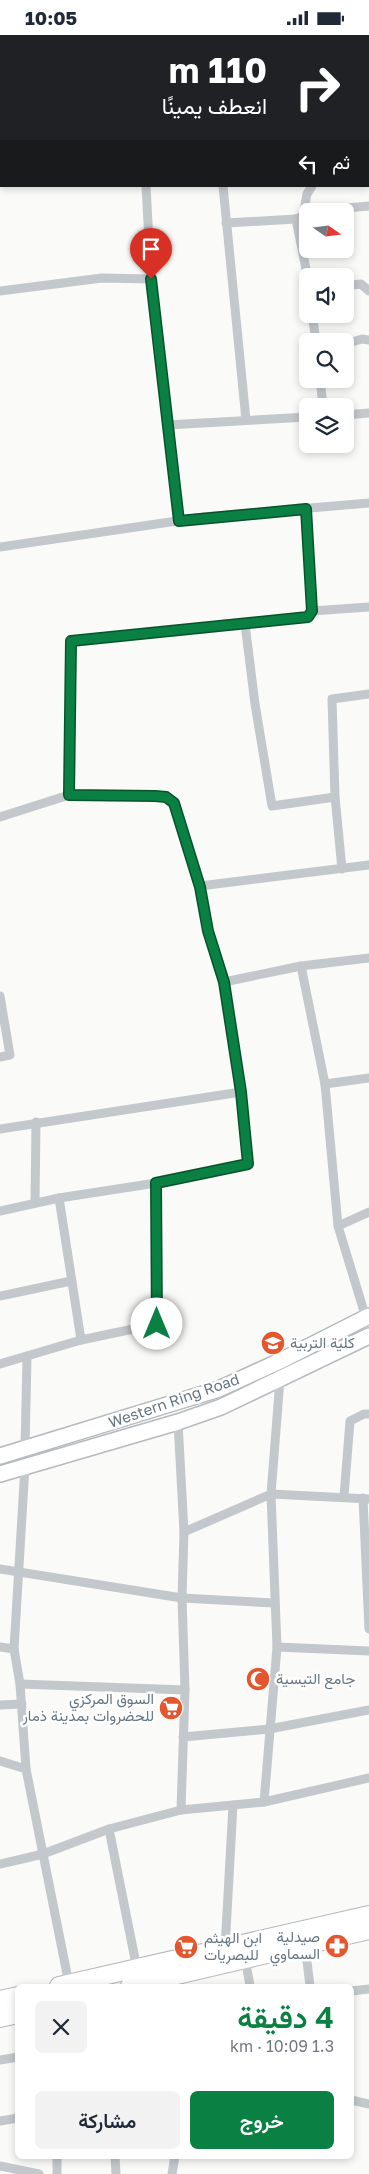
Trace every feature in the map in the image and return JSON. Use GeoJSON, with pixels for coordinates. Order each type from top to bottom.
{"type":"FeatureCollection","features":[{"type":"Feature","properties":{"kind":"highway"},"geometry":{"type":"LineString","coordinates":[[69,1984],[369,1915]]}},
{"type":"Feature","properties":{"kind":"highway"},"geometry":{"type":"LineString","coordinates":[[138,1984],[369,1930]]}},
{"type":"Feature","properties":{"kind":"highway"},"geometry":{"type":"LineString","coordinates":[[0,2000],[15,1997]]}},
{"type":"Feature","properties":{"kind":"highway"},"geometry":{"type":"LineString","coordinates":[[0,2018],[15,2015]]}},
{"type":"Feature","properties":{"kind":"main road","name":"Western Ring Road"},"geometry":{"type":"LineString","coordinates":[[0,1456],[210,1392],[280,1361],[368,1317]]}},
{"type":"Feature","properties":{"kind":"main road","name":"Western Ring Road"},"geometry":{"type":"LineString","coordinates":[[0,1474],[178,1422],[221,1407],[369,1336]]}},
{"type":"Feature","properties":{"kind":"main road"},"geometry":{"type":"LineString","coordinates":[[280,1361],[280,1379]]}},
{"type":"Feature","properties":{"kind":"main road"},"geometry":{"type":"LineString","coordinates":[[25,1449],[25,1466]]}},
{"type":"Feature","properties":{"kind":"street"},"geometry":{"type":"LineString","coordinates":[[146,187],[151,279],[179,521]]}},
{"type":"Feature","properties":{"kind":"street"},"geometry":{"type":"LineString","coordinates":[[223,187],[246,420]]}},
{"type":"Feature","properties":{"kind":"street"},"geometry":{"type":"LineString","coordinates":[[305,203],[311,187]]}},
{"type":"Feature","properties":{"kind":"street"},"geometry":{"type":"LineString","coordinates":[[354,207],[369,206]]}},
{"type":"Feature","properties":{"kind":"street"},"geometry":{"type":"LineString","coordinates":[[226,223],[299,216]]}},
{"type":"Feature","properties":{"kind":"street"},"geometry":{"type":"LineString","coordinates":[[0,291],[102,278],[151,279]]}},
{"type":"Feature","properties":{"kind":"street"},"geometry":{"type":"LineString","coordinates":[[354,285],[361,284],[369,291]]}},
{"type":"Feature","properties":{"kind":"street"},"geometry":{"type":"LineString","coordinates":[[354,341],[362,339],[369,340]]}},
{"type":"Feature","properties":{"kind":"street"},"geometry":{"type":"LineString","coordinates":[[354,414],[369,413]]}},
{"type":"Feature","properties":{"kind":"street"},"geometry":{"type":"LineString","coordinates":[[167,425],[299,417]]}},
{"type":"Feature","properties":{"kind":"street"},"geometry":{"type":"LineString","coordinates":[[0,547],[179,521],[369,503]]}},
{"type":"Feature","properties":{"kind":"street"},"geometry":{"type":"LineString","coordinates":[[69,795],[71,641],[308,617],[312,611],[306,509]]}},
{"type":"Feature","properties":{"kind":"street"},"geometry":{"type":"LineString","coordinates":[[312,611],[369,607]]}},
{"type":"Feature","properties":{"kind":"street"},"geometry":{"type":"LineString","coordinates":[[245,624],[255,704],[272,807],[335,797]]}},
{"type":"Feature","properties":{"kind":"street"},"geometry":{"type":"LineString","coordinates":[[342,869],[335,797],[332,699],[369,694]]}},
{"type":"Feature","properties":{"kind":"street"},"geometry":{"type":"LineString","coordinates":[[0,817],[69,795],[166,797],[174,803],[200,887],[208,931],[224,982],[241,1092],[248,1164],[156,1183],[59,1198],[0,1211]]}},
{"type":"Feature","properties":{"kind":"street"},"geometry":{"type":"LineString","coordinates":[[200,887],[369,865]]}},
{"type":"Feature","properties":{"kind":"street"},"geometry":{"type":"LineString","coordinates":[[224,982],[301,966],[369,958]]}},
{"type":"Feature","properties":{"kind":"street"},"geometry":{"type":"LineString","coordinates":[[301,966],[325,1084],[338,1226],[368,1317]]}},
{"type":"Feature","properties":{"kind":"street"},"geometry":{"type":"LineString","coordinates":[[0,996],[10,1055],[0,1057]]}},
{"type":"Feature","properties":{"kind":"street"},"geometry":{"type":"LineString","coordinates":[[325,1084],[369,1078]]}},
{"type":"Feature","properties":{"kind":"street"},"geometry":{"type":"LineString","coordinates":[[0,1129],[241,1092]]}},
{"type":"Feature","properties":{"kind":"street"},"geometry":{"type":"LineString","coordinates":[[35,1203],[36,1122]]}},
{"type":"Feature","properties":{"kind":"street"},"geometry":{"type":"LineString","coordinates":[[0,1364],[81,1340],[157,1324],[156,1183]]}},
{"type":"Feature","properties":{"kind":"street"},"geometry":{"type":"LineString","coordinates":[[59,1198],[81,1340]]}},
{"type":"Feature","properties":{"kind":"street"},"geometry":{"type":"LineString","coordinates":[[338,1226],[369,1212]]}},
{"type":"Feature","properties":{"kind":"street"},"geometry":{"type":"LineString","coordinates":[[0,1296],[71,1281]]}},
{"type":"Feature","properties":{"kind":"street"},"geometry":{"type":"LineString","coordinates":[[25,1449],[27,1357]]}},
{"type":"Feature","properties":{"kind":"street"},"geometry":{"type":"LineString","coordinates":[[264,1801],[277,1647],[271,1494],[280,1379]]}},
{"type":"Feature","properties":{"kind":"street"},"geometry":{"type":"LineString","coordinates":[[344,1496],[350,1421],[364,1414],[369,1414]]}},
{"type":"Feature","properties":{"kind":"street"},"geometry":{"type":"LineString","coordinates":[[178,1422],[184,1532],[182,1598],[185,1690],[181,1810]]}},
{"type":"Feature","properties":{"kind":"street"},"geometry":{"type":"LineString","coordinates":[[25,1466],[17,1570],[14,1649],[20,1684],[26,1769],[43,1854],[64,1984]]}},
{"type":"Feature","properties":{"kind":"street"},"geometry":{"type":"LineString","coordinates":[[184,1532],[271,1494],[366,1498],[369,1629]]}},
{"type":"Feature","properties":{"kind":"street"},"geometry":{"type":"LineString","coordinates":[[0,1569],[17,1570],[182,1598],[274,1603]]}},
{"type":"Feature","properties":{"kind":"street"},"geometry":{"type":"LineString","coordinates":[[0,1647],[14,1649]]}},
{"type":"Feature","properties":{"kind":"street"},"geometry":{"type":"LineString","coordinates":[[277,1647],[369,1651]]}},
{"type":"Feature","properties":{"kind":"street"},"geometry":{"type":"LineString","coordinates":[[20,1684],[185,1690]]}},
{"type":"Feature","properties":{"kind":"street"},"geometry":{"type":"LineString","coordinates":[[0,1705],[22,1704]]}},
{"type":"Feature","properties":{"kind":"street"},"geometry":{"type":"LineString","coordinates":[[183,1737],[269,1729],[369,1710]]}},
{"type":"Feature","properties":{"kind":"street"},"geometry":{"type":"LineString","coordinates":[[0,1761],[26,1769]]}},
{"type":"Feature","properties":{"kind":"street"},"geometry":{"type":"LineString","coordinates":[[0,1864],[43,1854],[109,1829],[181,1810],[264,1801],[369,1778]]}},
{"type":"Feature","properties":{"kind":"street"},"geometry":{"type":"LineString","coordinates":[[225,1949],[233,1805]]}},
{"type":"Feature","properties":{"kind":"street"},"geometry":{"type":"LineString","coordinates":[[109,1829],[137,1969]]}},
{"type":"Feature","properties":{"kind":"street"},"geometry":{"type":"LineString","coordinates":[[305,1945],[310,1984]]}},
{"type":"Feature","properties":{"kind":"street"},"geometry":{"type":"LineString","coordinates":[[245,1958],[250,1984]]}},
{"type":"Feature","properties":{"kind":"street"},"geometry":{"type":"LineString","coordinates":[[354,1991],[369,1989]]}},
{"type":"Feature","properties":{"kind":"street"},"geometry":{"type":"LineString","coordinates":[[0,2060],[15,2058]]}},
{"type":"Feature","properties":{"kind":"street"},"geometry":{"type":"LineString","coordinates":[[354,2101],[369,2104]]}},
{"type":"Feature","properties":{"kind":"street"},"geometry":{"type":"LineString","coordinates":[[0,2121],[15,2118]]}},
{"type":"Feature","properties":{"kind":"street"},"geometry":{"type":"LineString","coordinates":[[57,2159],[57,2174]]}},
{"type":"Feature","properties":{"kind":"street"},"geometry":{"type":"LineString","coordinates":[[115,2159],[116,2174]]}},
{"type":"Feature","properties":{"kind":"street"},"geometry":{"type":"LineString","coordinates":[[172,2174],[175,2159]]}},
{"type":"Feature","properties":{"kind":"street"},"geometry":{"type":"LineString","coordinates":[[0,2166],[39,2174]]}},
{"type":"Feature","properties":{"kind":"place","name":"كلية التربية"},"geometry":{"type":"Point","coordinates":[273,1343]}},
{"type":"Feature","properties":{"kind":"place","name":"جامع التيسية"},"geometry":{"type":"Point","coordinates":[258,1679]}},
{"type":"Feature","properties":{"kind":"place","name":"السوق المركزي للحضروات بمدينة ذمار"},"geometry":{"type":"Point","coordinates":[171,1708]}},
{"type":"Feature","properties":{"kind":"place","name":"صيدلية السماوي"},"geometry":{"type":"Point","coordinates":[337,1946]}},
{"type":"Feature","properties":{"kind":"place","name":"ابن الهيثم للبصريات"},"geometry":{"type":"Point","coordinates":[186,1947]}},
{"type":"Feature","properties":{"kind":"route"},"geometry":{"type":"LineString","coordinates":[[151,279],[179,521],[204,517],[306,509],[312,611],[308,617],[71,641],[69,795],[155,796],[166,797],[174,803],[200,887],[208,931],[224,982],[241,1092],[248,1164],[156,1183],[157,1324]]}}]}
